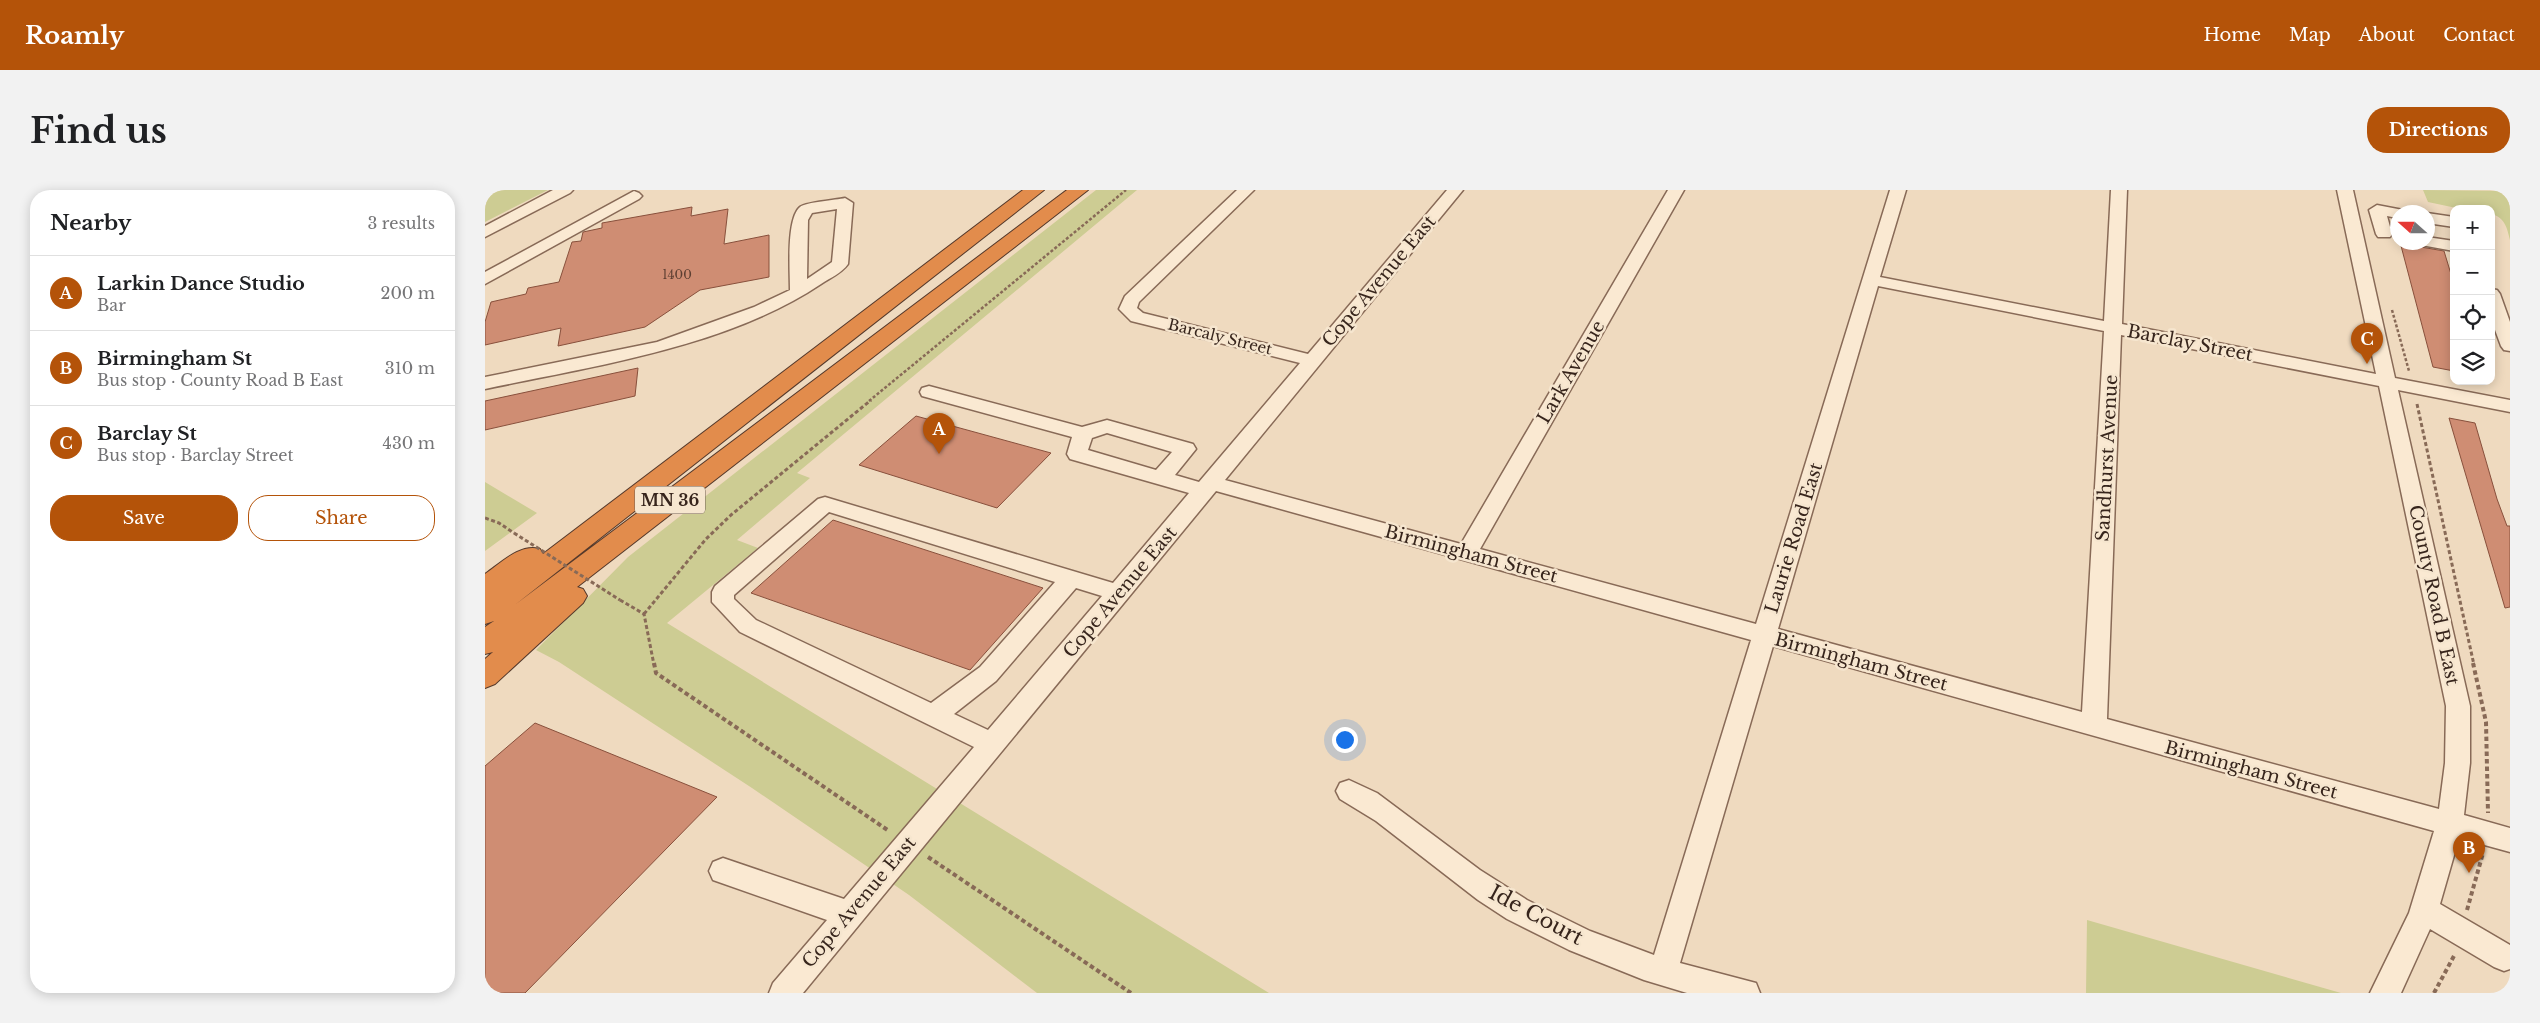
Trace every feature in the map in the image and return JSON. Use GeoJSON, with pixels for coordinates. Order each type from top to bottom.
{"type":"FeatureCollection","features":[{"type":"Feature","properties":{"kind":"highway","name":"MN 36"},"geometry":{"type":"LineString","coordinates":[[485,613],[1035,190]]}},
{"type":"Feature","properties":{"kind":"highway","name":"MN 36"},"geometry":{"type":"LineString","coordinates":[[485,644],[1079,190]]}},
{"type":"Feature","properties":{"kind":"highway"},"geometry":{"type":"LineString","coordinates":[[485,676],[631,545],[856,359]]}},
{"type":"Feature","properties":{"kind":"highway"},"geometry":{"type":"LineString","coordinates":[[485,588],[665,463],[748,410]]}},
{"type":"Feature","properties":{"kind":"street"},"geometry":{"type":"LineString","coordinates":[[485,232],[565,190]]}},
{"type":"Feature","properties":{"kind":"street","name":"Barcaly Street"},"geometry":{"type":"LineString","coordinates":[[1246,190],[1131,300],[1128,310],[1137,317],[1313,361]]}},
{"type":"Feature","properties":{"kind":"street","name":"Cope Avenue East"},"geometry":{"type":"LineString","coordinates":[[784,993],[1209,487],[1455,190]]}},
{"type":"Feature","properties":{"kind":"street","name":"Lark Avenue"},"geometry":{"type":"LineString","coordinates":[[1467,553],[1676,190]]}},
{"type":"Feature","properties":{"kind":"street","name":"Laurie Road East"},"geometry":{"type":"LineString","coordinates":[[1663,972],[1898,190]]}},
{"type":"Feature","properties":{"kind":"street","name":"Sandhurst Avenue"},"geometry":{"type":"LineString","coordinates":[[2094,726],[2119,190]]}},
{"type":"Feature","properties":{"kind":"street","name":"County Road B East"},"geometry":{"type":"LineString","coordinates":[[2345,190],[2457,706],[2457,768],[2451,825],[2434,888],[2411,946],[2385,993]]}},
{"type":"Feature","properties":{"kind":"street"},"geometry":{"type":"LineString","coordinates":[[485,279],[634,196]]}},
{"type":"Feature","properties":{"kind":"street"},"geometry":{"type":"LineString","coordinates":[[485,383],[662,346],[760,311],[798,292],[840,264],[845,204],[806,209],[800,220],[798,292]]}},
{"type":"Feature","properties":{"kind":"street"},"geometry":{"type":"LineString","coordinates":[[2390,212],[2377,210],[2390,234]]}},
{"type":"Feature","properties":{"kind":"street"},"geometry":{"type":"LineString","coordinates":[[2435,219],[2450,221]]}},
{"type":"Feature","properties":{"kind":"street"},"geometry":{"type":"LineString","coordinates":[[2354,230],[2390,236]]}},
{"type":"Feature","properties":{"kind":"street"},"geometry":{"type":"LineString","coordinates":[[2435,243],[2450,245]]}},
{"type":"Feature","properties":{"kind":"street","name":"Barclay Street"},"geometry":{"type":"LineString","coordinates":[[1871,280],[2510,406]]}},
{"type":"Feature","properties":{"kind":"street"},"geometry":{"type":"LineString","coordinates":[[2500,306],[2510,346]]}},
{"type":"Feature","properties":{"kind":"street"},"geometry":{"type":"LineString","coordinates":[[929,392],[1083,434],[1107,426],[1186,449],[1161,478]]}},
{"type":"Feature","properties":{"kind":"street","name":"Birmingham Street"},"geometry":{"type":"LineString","coordinates":[[1083,434],[1077,454],[1161,478],[1209,487],[1467,553],[2510,840]]}},
{"type":"Feature","properties":{"kind":"street"},"geometry":{"type":"LineString","coordinates":[[992,744],[748,626],[723,602],[723,592],[825,504],[1119,593]]}},
{"type":"Feature","properties":{"kind":"street"},"geometry":{"type":"LineString","coordinates":[[933,716],[988,674],[1071,579]]}},
{"type":"Feature","properties":{"kind":"street","name":"Ide Court"},"geometry":{"type":"LineString","coordinates":[[1349,791],[1372,803],[1429,849],[1489,891],[1545,923],[1579,939],[1663,972],[1745,993]]}},
{"type":"Feature","properties":{"kind":"street"},"geometry":{"type":"LineString","coordinates":[[723,871],[849,914]]}},
{"type":"Feature","properties":{"kind":"street"},"geometry":{"type":"LineString","coordinates":[[2425,910],[2504,957]]}},
{"type":"Feature","properties":{"kind":"path"},"geometry":{"type":"LineString","coordinates":[[644,614],[706,539],[731,515],[1127,190]]}},
{"type":"Feature","properties":{"kind":"path"},"geometry":{"type":"LineString","coordinates":[[485,518],[499,523],[644,614],[655,673]]}},
{"type":"Feature","properties":{"kind":"shaded area"},"geometry":{"type":"Polygon","coordinates":[[[485,190],[548,190],[485,222],[485,190]]]}},
{"type":"Feature","properties":{"kind":"shaded area"},"geometry":{"type":"Polygon","coordinates":[[[1096,190],[1137,190],[797,473],[810,478],[737,540],[758,548],[667,623],[1269,993],[1037,993],[909,895],[752,788],[559,662],[536,650],[628,557],[1096,190]]]}},
{"type":"Feature","properties":{"kind":"shaded area"},"geometry":{"type":"Polygon","coordinates":[[[2423,190],[2510,191],[2510,240],[2505,224],[2495,215],[2495,205],[2450,205],[2450,207],[2428,202],[2423,190]]]}},
{"type":"Feature","properties":{"kind":"shaded area"},"geometry":{"type":"Polygon","coordinates":[[[485,482],[537,513],[485,551],[485,482]]]}},
{"type":"Feature","properties":{"kind":"shaded area"},"geometry":{"type":"Polygon","coordinates":[[[2087,920],[2341,993],[2086,993],[2087,920]]]}},
{"type":"Feature","properties":{"kind":"building"},"geometry":{"type":"Polygon","coordinates":[[[692,207],[691,216],[728,209],[724,244],[769,235],[769,277],[700,290],[645,327],[558,346],[561,328],[485,345],[485,322],[491,302],[526,294],[528,288],[559,282],[572,242],[581,241],[583,232],[602,228],[602,223],[692,207]]]}},
{"type":"Feature","properties":{"kind":"building"},"geometry":{"type":"Polygon","coordinates":[[[2402,250],[2444,251],[2450,271],[2450,370],[2433,367],[2402,250]]]}},
{"type":"Feature","properties":{"kind":"building"},"geometry":{"type":"Polygon","coordinates":[[[638,368],[635,396],[485,430],[485,401],[638,368]]]}},
{"type":"Feature","properties":{"kind":"building"},"geometry":{"type":"Polygon","coordinates":[[[916,416],[1051,453],[997,508],[859,465],[916,416]]]}},
{"type":"Feature","properties":{"kind":"building"},"geometry":{"type":"Polygon","coordinates":[[[2449,418],[2475,423],[2497,499],[2507,526],[2510,526],[2510,607],[2505,608],[2449,418]]]}},
{"type":"Feature","properties":{"kind":"building"},"geometry":{"type":"Polygon","coordinates":[[[833,520],[1043,588],[970,670],[751,593],[833,520]]]}},
{"type":"Feature","properties":{"kind":"building"},"geometry":{"type":"Polygon","coordinates":[[[535,723],[717,797],[525,993],[485,993],[485,766],[535,723]]]}},
{"type":"Feature","properties":{"kind":"place","name":"Barclay St"},"geometry":{"type":"Point","coordinates":[2367,364]}},
{"type":"Feature","properties":{"kind":"place","name":"Larkin Dance Studio"},"geometry":{"type":"Point","coordinates":[939,454]}},
{"type":"Feature","properties":{"kind":"place","name":"Birmingham St"},"geometry":{"type":"Point","coordinates":[2469,873]}}]}
